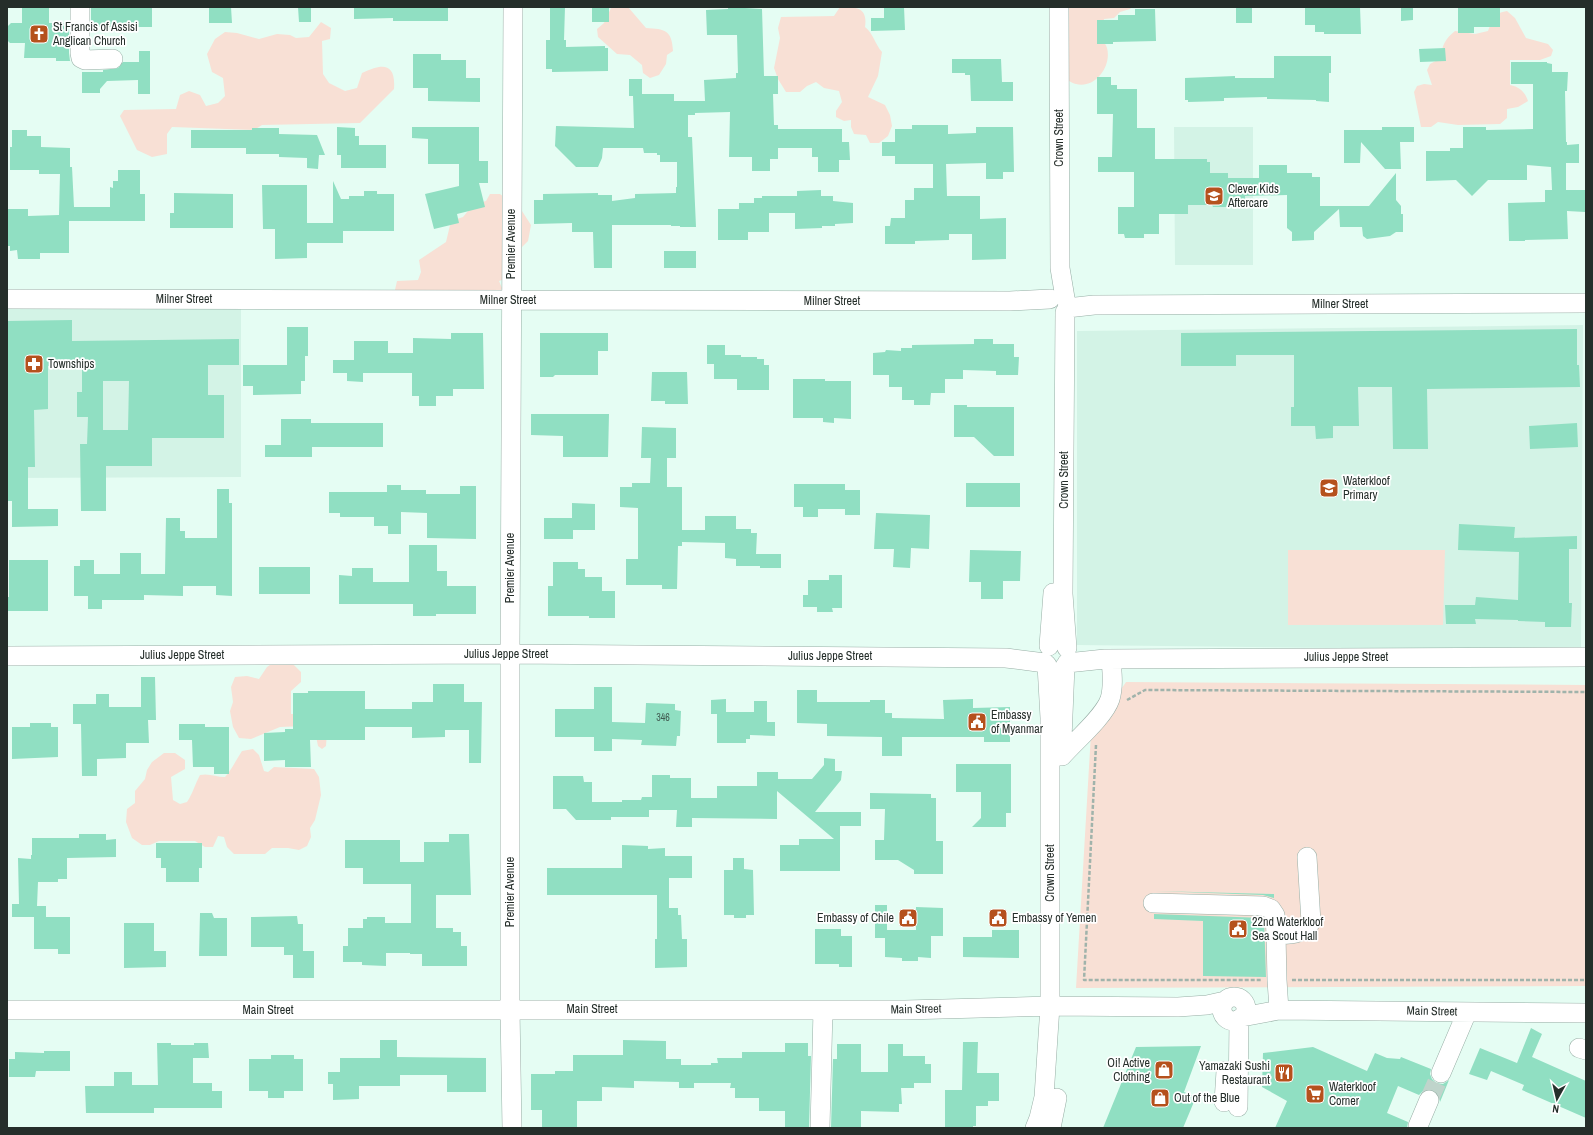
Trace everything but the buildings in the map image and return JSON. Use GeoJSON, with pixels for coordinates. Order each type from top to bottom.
{"type":"FeatureCollection","features":[{"type":"Feature","properties":{"kind":"street"},"geometry":{"type":"LineString","coordinates":[[80,7],[81,58],[85,60],[113,59]]}},
{"type":"Feature","properties":{"kind":"street","name":"Premier Avenue"},"geometry":{"type":"LineString","coordinates":[[512,1128],[510,1009],[510,300],[513,7]]}},
{"type":"Feature","properties":{"kind":"street","name":"Crown Street"},"geometry":{"type":"LineString","coordinates":[[1051,1128],[1056,1098],[1058,305],[1060,268],[1059,7]]}},
{"type":"Feature","properties":{"kind":"street","name":"Milner Street"},"geometry":{"type":"LineString","coordinates":[[7,299],[1010,301],[1058,305],[1586,303]]}},
{"type":"Feature","properties":{"kind":"street","name":"Julius Jeppe Street"},"geometry":{"type":"LineString","coordinates":[[7,656],[510,654],[1006,658],[1057,657],[1108,659],[1586,657]]}},
{"type":"Feature","properties":{"kind":"street"},"geometry":{"type":"LineString","coordinates":[[1056,756],[1098,718],[1108,704],[1112,688],[1108,659]]}},
{"type":"Feature","properties":{"kind":"street"},"geometry":{"type":"LineString","coordinates":[[1276,935],[1292,934],[1305,930],[1312,922],[1307,857]]}},
{"type":"Feature","properties":{"kind":"street"},"geometry":{"type":"LineString","coordinates":[[1153,903],[1263,906],[1271,909],[1275,915],[1276,980],[1279,1010]]}},
{"type":"Feature","properties":{"kind":"street","name":"Main Street"},"geometry":{"type":"LineString","coordinates":[[7,1010],[905,1010],[1056,1006],[1178,1007],[1207,1005],[1234,1013],[1279,1010],[1586,1013]]}},
{"type":"Feature","properties":{"kind":"street","name":"Crown Street"},"geometry":{"type":"LineString","coordinates":[[1035,1128],[1044,1097],[1056,1006]]}},
{"type":"Feature","properties":{"kind":"street"},"geometry":{"type":"LineString","coordinates":[[820,1128],[823,1010]]}},
{"type":"Feature","properties":{"kind":"street"},"geometry":{"type":"LineString","coordinates":[[1441,1073],[1468,1012]]}},
{"type":"Feature","properties":{"kind":"street"},"geometry":{"type":"LineString","coordinates":[[1231,1104],[1234,1013]]}},
{"type":"Feature","properties":{"kind":"street"},"geometry":{"type":"LineString","coordinates":[[1233,1038],[1234,1013]]}},
{"type":"Feature","properties":{"kind":"street"},"geometry":{"type":"LineString","coordinates":[[1418,1126],[1430,1100]]}},
{"type":"Feature","properties":{"kind":"path"},"geometry":{"type":"LineString","coordinates":[[1122,702],[1145,690],[1586,692]]}},
{"type":"Feature","properties":{"kind":"path"},"geometry":{"type":"LineString","coordinates":[[1096,743],[1084,980],[1586,980]]}},
{"type":"Feature","properties":{"kind":"shaded area"},"geometry":{"type":"Polygon","coordinates":[[[628,7],[646,28],[663,30],[671,39],[673,51],[667,55],[666,64],[659,75],[650,78],[643,73],[642,65],[630,55],[617,54],[598,37],[597,29],[604,23],[611,8],[628,7]]]}},
{"type":"Feature","properties":{"kind":"shaded area"},"geometry":{"type":"Polygon","coordinates":[[[840,7],[856,8],[863,12],[865,15],[865,27],[870,32],[882,52],[878,76],[868,97],[885,105],[890,115],[892,126],[888,136],[879,143],[870,143],[866,135],[854,134],[851,127],[851,120],[844,121],[836,117],[836,111],[842,102],[839,91],[824,88],[816,82],[807,86],[800,92],[786,92],[778,79],[774,68],[780,38],[778,28],[781,17],[834,16],[840,7]]]}},
{"type":"Feature","properties":{"kind":"shaded area"},"geometry":{"type":"Polygon","coordinates":[[[1058,7],[1132,7],[1120,12],[1114,18],[1104,19],[1100,37],[1107,48],[1107,62],[1100,75],[1090,83],[1083,85],[1076,84],[1070,82],[1062,76],[1058,7]]]}},
{"type":"Feature","properties":{"kind":"shaded area"},"geometry":{"type":"Polygon","coordinates":[[[1507,11],[1515,18],[1526,38],[1548,44],[1553,50],[1551,56],[1540,60],[1510,60],[1510,85],[1522,90],[1528,101],[1518,107],[1507,109],[1507,118],[1500,124],[1458,125],[1438,122],[1431,127],[1421,127],[1414,92],[1417,86],[1424,84],[1432,85],[1427,70],[1430,64],[1441,58],[1442,49],[1446,40],[1455,31],[1475,34],[1488,31],[1497,15],[1507,11]]]}},
{"type":"Feature","properties":{"kind":"shaded area"},"geometry":{"type":"Polygon","coordinates":[[[321,22],[331,28],[330,39],[322,41],[323,74],[329,83],[345,91],[357,88],[362,73],[369,70],[386,67],[393,73],[394,89],[360,123],[262,125],[254,130],[172,127],[167,134],[167,154],[152,157],[137,150],[120,116],[124,110],[176,109],[180,95],[189,91],[200,95],[206,106],[218,103],[225,96],[223,78],[212,72],[207,54],[215,39],[225,32],[237,33],[259,39],[277,34],[290,35],[296,38],[309,37],[321,22]]]}},
{"type":"Feature","properties":{"kind":"shaded area","name":"Clever Kids Aftercare"},"geometry":{"type":"Polygon","coordinates":[[[1174,127],[1253,127],[1253,265],[1175,265],[1174,127]]]}},
{"type":"Feature","properties":{"kind":"shaded area"},"geometry":{"type":"Polygon","coordinates":[[[490,194],[500,194],[522,211],[531,225],[528,241],[507,262],[508,278],[499,281],[502,288],[500,293],[407,295],[395,290],[397,281],[418,280],[421,272],[419,260],[446,242],[451,221],[463,217],[473,205],[486,201],[490,194]]]}},
{"type":"Feature","properties":{"kind":"shaded area"},"geometry":{"type":"Polygon","coordinates":[[[7,307],[241,307],[241,477],[7,478],[7,307]]]}},
{"type":"Feature","properties":{"kind":"shaded area","name":"Waterkloof Primary"},"geometry":{"type":"Polygon","coordinates":[[[1583,325],[1581,651],[1077,645],[1077,331],[1583,325]]]}},
{"type":"Feature","properties":{"kind":"shaded area"},"geometry":{"type":"Polygon","coordinates":[[[1288,550],[1445,550],[1443,625],[1288,625],[1288,550]]]}},
{"type":"Feature","properties":{"kind":"shaded area"},"geometry":{"type":"Polygon","coordinates":[[[277,660],[290,661],[301,672],[301,682],[291,691],[291,714],[318,714],[327,732],[326,746],[322,749],[318,746],[316,736],[305,726],[280,727],[251,739],[239,738],[233,727],[230,711],[233,702],[231,687],[235,677],[247,676],[259,679],[267,667],[277,660]]]}},
{"type":"Feature","properties":{"kind":"shaded area"},"geometry":{"type":"Polygon","coordinates":[[[1126,682],[1586,685],[1586,986],[1076,988],[1091,733],[1126,682]]]}},
{"type":"Feature","properties":{"kind":"shaded area"},"geometry":{"type":"Polygon","coordinates":[[[253,749],[259,755],[264,771],[268,772],[274,767],[314,769],[319,777],[321,795],[315,820],[310,828],[311,837],[307,846],[299,850],[272,848],[265,854],[234,854],[227,847],[224,837],[218,836],[213,847],[205,847],[195,841],[159,841],[150,845],[142,845],[132,838],[126,822],[127,809],[135,803],[135,791],[145,779],[147,770],[152,762],[164,753],[175,753],[185,760],[185,769],[171,777],[173,800],[180,804],[187,802],[200,775],[206,774],[225,777],[242,751],[253,749]]]}},
{"type":"Feature","properties":{"kind":"tunnel"},"geometry":{"type":"LineString","coordinates":[[1429,1100],[1441,1073]]}},
{"type":"Feature","properties":{"kind":"place","name":"St Francis of Assisi Anglican Church"},"geometry":{"type":"Point","coordinates":[39,34]}},
{"type":"Feature","properties":{"kind":"place","name":"Clever Kids Aftercare"},"geometry":{"type":"Point","coordinates":[1214,196]}},
{"type":"Feature","properties":{"kind":"place","name":"Townships"},"geometry":{"type":"Point","coordinates":[34,364]}},
{"type":"Feature","properties":{"kind":"place","name":"Waterkloof Primary"},"geometry":{"type":"Point","coordinates":[1329,488]}},
{"type":"Feature","properties":{"kind":"place","name":"Embassy of Myanmar"},"geometry":{"type":"Point","coordinates":[977,722]}},
{"type":"Feature","properties":{"kind":"place","name":"Embassy of Chile"},"geometry":{"type":"Point","coordinates":[908,918]}},
{"type":"Feature","properties":{"kind":"place","name":"Embassy of Yemen"},"geometry":{"type":"Point","coordinates":[998,918]}},
{"type":"Feature","properties":{"kind":"place","name":"22nd Waterkloof Sea Scout Hall"},"geometry":{"type":"Point","coordinates":[1238,929]}},
{"type":"Feature","properties":{"kind":"place","name":"Oi! Active Clothing"},"geometry":{"type":"Point","coordinates":[1164,1070]}},
{"type":"Feature","properties":{"kind":"place","name":"Yamazaki Sushi Restaurant"},"geometry":{"type":"Point","coordinates":[1284,1073]}},
{"type":"Feature","properties":{"kind":"place","name":"Waterkloof Corner"},"geometry":{"type":"Point","coordinates":[1315,1094]}},
{"type":"Feature","properties":{"kind":"place","name":"Out of the Blue"},"geometry":{"type":"Point","coordinates":[1160,1098]}}]}
